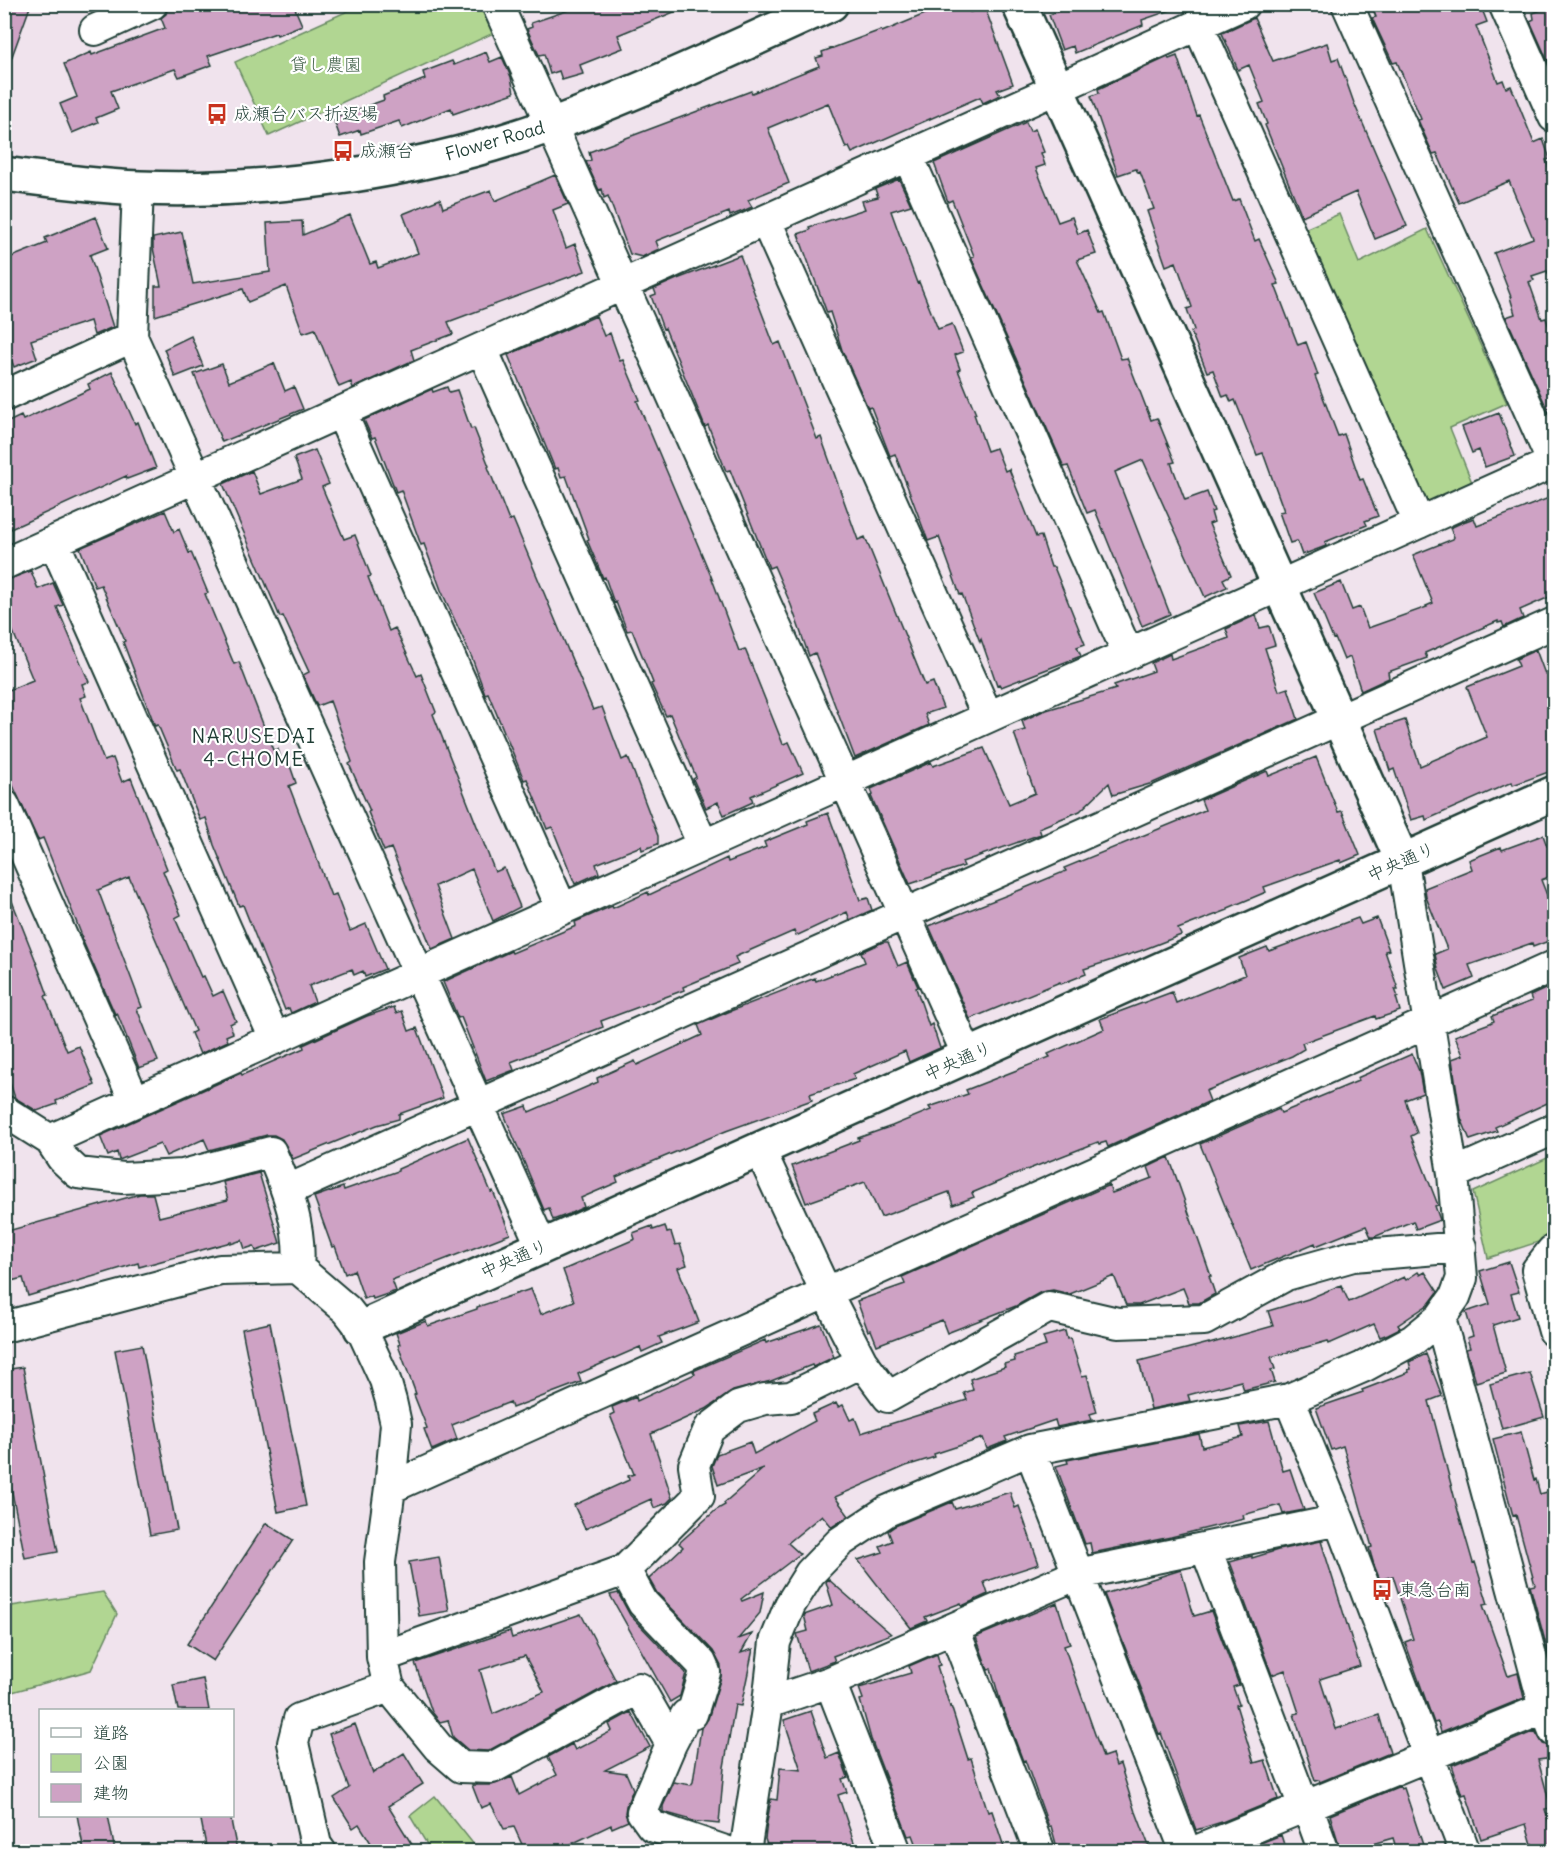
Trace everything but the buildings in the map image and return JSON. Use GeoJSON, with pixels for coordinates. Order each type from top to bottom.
{"type":"FeatureCollection","features":[{"type":"Feature","properties":{"kind":"street"},"geometry":{"type":"LineString","coordinates":[[95,30],[152,4]]}},
{"type":"Feature","properties":{"kind":"street"},"geometry":{"type":"LineString","coordinates":[[497,4],[968,1056]]}},
{"type":"Feature","properties":{"kind":"street","name":"Flower Road"},"geometry":{"type":"LineString","coordinates":[[4,174],[138,188],[221,187],[356,174],[448,156],[551,125],[648,86],[831,4]]}},
{"type":"Feature","properties":{"kind":"street"},"geometry":{"type":"LineString","coordinates":[[745,1851],[775,1642],[790,1605],[810,1573],[840,1542],[887,1511],[1030,1450],[1289,1399],[1363,1367],[1413,1340],[1440,1318],[1455,1297],[1462,1278],[1453,1174],[1402,862],[1018,4]]}},
{"type":"Feature","properties":{"kind":"street"},"geometry":{"type":"LineString","coordinates":[[4,564],[1244,4]]}},
{"type":"Feature","properties":{"kind":"street"},"geometry":{"type":"LineString","coordinates":[[50,1140],[1554,462],[1347,4]]}},
{"type":"Feature","properties":{"kind":"street"},"geometry":{"type":"LineString","coordinates":[[1504,4],[1554,117]]}},
{"type":"Feature","properties":{"kind":"street"},"geometry":{"type":"LineString","coordinates":[[1198,25],[1419,523]]}},
{"type":"Feature","properties":{"kind":"street"},"geometry":{"type":"LineString","coordinates":[[908,156],[1128,654]]}},
{"type":"Feature","properties":{"kind":"street"},"geometry":{"type":"LineString","coordinates":[[138,188],[132,337],[542,1247]]}},
{"type":"Feature","properties":{"kind":"street"},"geometry":{"type":"LineString","coordinates":[[766,220],[988,717]]}},
{"type":"Feature","properties":{"kind":"street"},"geometry":{"type":"LineString","coordinates":[[5,393],[132,337]]}},
{"type":"Feature","properties":{"kind":"street"},"geometry":{"type":"LineString","coordinates":[[482,349],[703,845]]}},
{"type":"Feature","properties":{"kind":"street"},"geometry":{"type":"LineString","coordinates":[[341,412],[562,909]]}},
{"type":"Feature","properties":{"kind":"street"},"geometry":{"type":"LineString","coordinates":[[54,542],[275,1039]]}},
{"type":"Feature","properties":{"kind":"street"},"geometry":{"type":"LineString","coordinates":[[288,1190],[1554,623]]}},
{"type":"Feature","properties":{"kind":"street","name":"中央通り"},"geometry":{"type":"LineString","coordinates":[[361,1328],[1554,794]]}},
{"type":"Feature","properties":{"kind":"street"},"geometry":{"type":"LineString","coordinates":[[4,805],[135,1102]]}},
{"type":"Feature","properties":{"kind":"street"},"geometry":{"type":"LineString","coordinates":[[390,1488],[1554,966]]}},
{"type":"Feature","properties":{"kind":"street"},"geometry":{"type":"LineString","coordinates":[[4,1111],[50,1140],[62,1158],[78,1173],[123,1178],[183,1175],[271,1152],[288,1190],[300,1251],[298,1268]]}},
{"type":"Feature","properties":{"kind":"street"},"geometry":{"type":"LineString","coordinates":[[1453,1174],[1554,1129]]}},
{"type":"Feature","properties":{"kind":"street"},"geometry":{"type":"LineString","coordinates":[[760,1150],[826,1292],[862,1362],[888,1397],[1049,1307],[1118,1323],[1204,1320],[1286,1275],[1353,1256],[1461,1247]]}},
{"type":"Feature","properties":{"kind":"street"},"geometry":{"type":"LineString","coordinates":[[1554,1251],[1537,1270],[1554,1331]]}},
{"type":"Feature","properties":{"kind":"street"},"geometry":{"type":"LineString","coordinates":[[4,1327],[220,1270],[298,1268],[347,1310],[361,1328],[385,1380],[396,1424],[380,1562],[382,1657],[389,1687],[438,1747],[461,1767],[492,1768],[639,1688],[670,1744]]}},
{"type":"Feature","properties":{"kind":"street"},"geometry":{"type":"LineString","coordinates":[[1194,1851],[1429,1755],[1551,1714],[1440,1318]]}},
{"type":"Feature","properties":{"kind":"street"},"geometry":{"type":"LineString","coordinates":[[382,1657],[625,1570],[699,1496],[694,1465],[708,1429],[738,1407],[765,1399],[791,1397],[862,1362]]}},
{"type":"Feature","properties":{"kind":"street"},"geometry":{"type":"LineString","coordinates":[[1289,1399],[1339,1520],[1465,1851]]}},
{"type":"Feature","properties":{"kind":"street"},"geometry":{"type":"LineString","coordinates":[[1030,1450],[1186,1851]]}},
{"type":"Feature","properties":{"kind":"street"},"geometry":{"type":"LineString","coordinates":[[768,1703],[830,1682],[1078,1574],[1339,1520]]}},
{"type":"Feature","properties":{"kind":"street"},"geometry":{"type":"LineString","coordinates":[[1206,1549],[1298,1791],[1307,1805],[1324,1851]]}},
{"type":"Feature","properties":{"kind":"street"},"geometry":{"type":"LineString","coordinates":[[625,1570],[643,1604],[700,1663],[705,1672],[692,1713],[686,1715],[670,1744],[642,1812],[652,1826],[728,1851]]}},
{"type":"Feature","properties":{"kind":"street"},"geometry":{"type":"LineString","coordinates":[[954,1629],[1040,1851]]}},
{"type":"Feature","properties":{"kind":"street"},"geometry":{"type":"LineString","coordinates":[[830,1682],[896,1851]]}},
{"type":"Feature","properties":{"kind":"street"},"geometry":{"type":"LineString","coordinates":[[321,1851],[316,1845],[293,1743],[299,1719],[389,1687]]}},
{"type":"Feature","properties":{"kind":"green space","name":"貸し農園"},"geometry":{"type":"Polygon","coordinates":[[[361,5],[483,5],[496,32],[269,136],[235,62],[361,5]]]}},
{"type":"Feature","properties":{"kind":"green space"},"geometry":{"type":"Polygon","coordinates":[[[1339,214],[1359,263],[1427,229],[1507,403],[1450,428],[1473,485],[1434,505],[1421,501],[1300,231],[1339,214]]]}},
{"type":"Feature","properties":{"kind":"green space"},"geometry":{"type":"Polygon","coordinates":[[[1554,1155],[1554,1237],[1488,1258],[1473,1192],[1554,1155]]]}},
{"type":"Feature","properties":{"kind":"green space"},"geometry":{"type":"Polygon","coordinates":[[[103,1592],[117,1614],[91,1670],[5,1694],[5,1607],[103,1592]]]}},
{"type":"Feature","properties":{"kind":"green space"},"geometry":{"type":"Polygon","coordinates":[[[435,1796],[479,1851],[431,1851],[410,1816],[435,1796]]]}},
{"type":"Feature","properties":{"kind":"place","name":"成瀬台バス折返場"},"geometry":{"type":"Point","coordinates":[217,114]}},
{"type":"Feature","properties":{"kind":"place","name":"成瀬台"},"geometry":{"type":"Point","coordinates":[343,151]}},
{"type":"Feature","properties":{"kind":"place","name":"東急台南"},"geometry":{"type":"Point","coordinates":[1382,1590]}},
{"type":"Feature","properties":{"kind":"district","name":"NARUSEDAI 4-CHOME"},"geometry":{"type":"Point","coordinates":[254,748]}}]}
